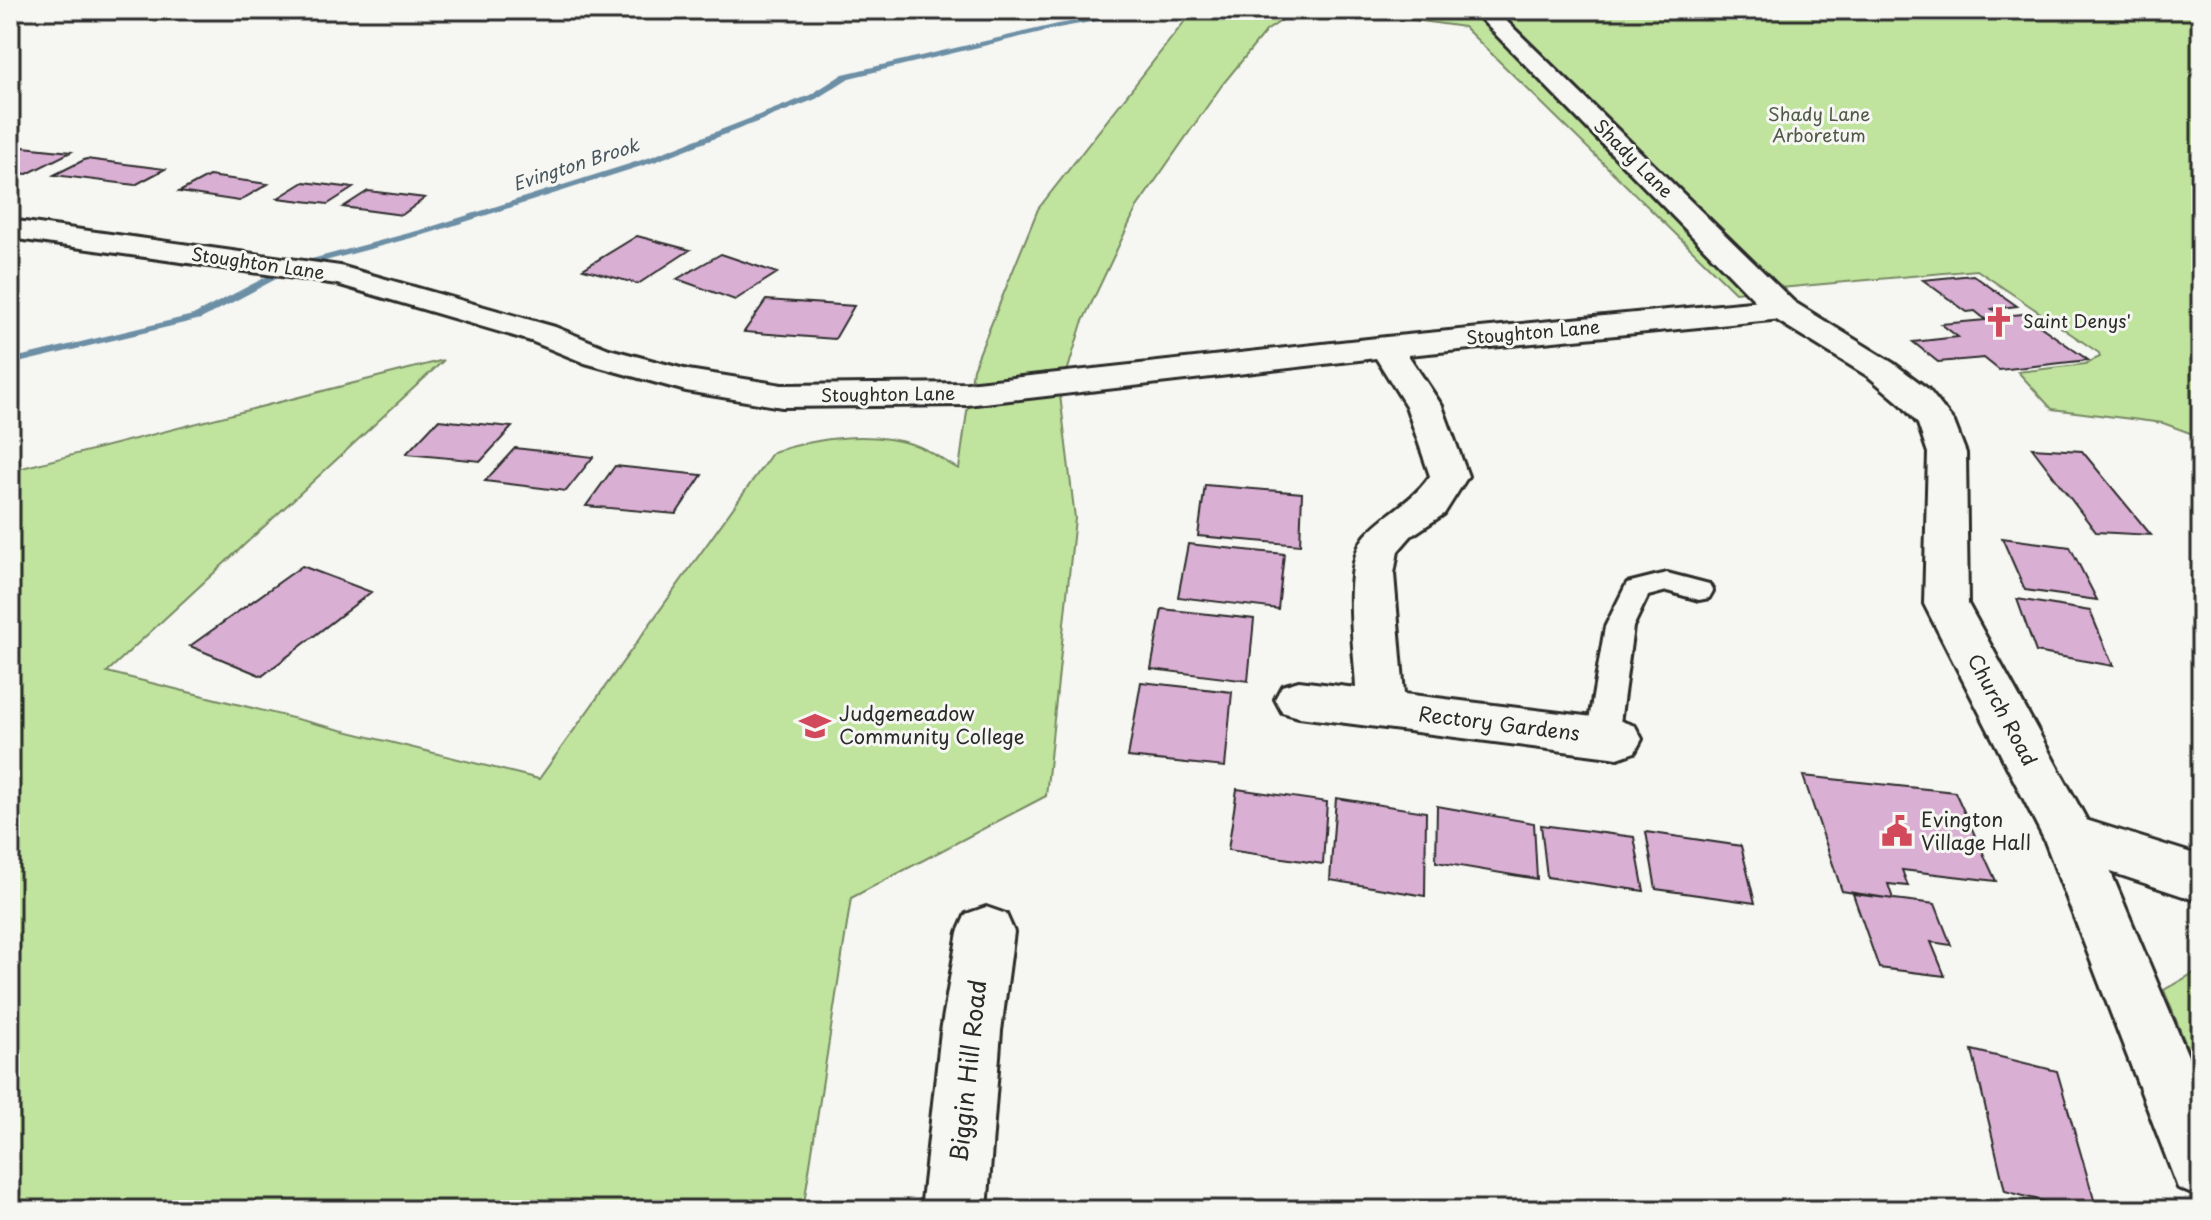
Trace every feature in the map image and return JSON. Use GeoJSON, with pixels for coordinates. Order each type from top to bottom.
{"type":"FeatureCollection","features":[{"type":"Feature","properties":{"kind":"street","name":"Shady Lane"},"geometry":{"type":"LineString","coordinates":[[1483,10],[1782,309]]}},
{"type":"Feature","properties":{"kind":"street","name":"Stoughton Lane"},"geometry":{"type":"LineString","coordinates":[[10,229],[340,275],[543,334],[597,356],[686,380],[782,396],[967,394],[1386,347],[1782,309]]}},
{"type":"Feature","properties":{"kind":"street","name":"Church Road"},"geometry":{"type":"LineString","coordinates":[[1782,309],[1881,370],[1915,397],[1936,422],[1947,453],[1944,491],[1946,604],[2070,837],[2201,1165]]}},
{"type":"Feature","properties":{"kind":"street"},"geometry":{"type":"LineString","coordinates":[[1381,709],[1373,574],[1378,548],[1397,527],[1430,505],[1449,476],[1424,406],[1386,347]]}},
{"type":"Feature","properties":{"kind":"street","name":"Rectory Gardens"},"geometry":{"type":"LineString","coordinates":[[1299,699],[1610,738]]}},
{"type":"Feature","properties":{"kind":"street"},"geometry":{"type":"LineString","coordinates":[[2070,837],[2201,879]]}},
{"type":"Feature","properties":{"kind":"street","name":"Biggin Hill Road"},"geometry":{"type":"LineString","coordinates":[[954,1210],[971,1031],[986,932]]}},
{"type":"Feature","properties":{"kind":"lane"},"geometry":{"type":"LineString","coordinates":[[1610,738],[1619,627],[1637,590],[1667,582],[1699,591]]}},
{"type":"Feature","properties":{"kind":"green space","name":"Judgemeadow Community College"},"geometry":{"type":"Polygon","coordinates":[[[1201,10],[1297,10],[1266,31],[1222,85],[1137,207],[1082,323],[1060,395],[1075,518],[1046,796],[851,898],[803,1210],[10,1210],[10,471],[444,360],[107,672],[539,779],[773,452],[826,440],[880,438],[921,447],[959,469],[973,369],[1038,209],[1188,17],[1201,10]]]}},
{"type":"Feature","properties":{"kind":"green space","name":"Shady Lane Arboretum"},"geometry":{"type":"Polygon","coordinates":[[[1370,10],[2201,10],[2201,437],[2163,423],[2052,409],[2018,372],[2085,364],[2100,357],[2099,353],[1977,270],[1735,292],[1464,27],[1379,15],[1370,10]]]}},
{"type":"Feature","properties":{"kind":"green space"},"geometry":{"type":"Polygon","coordinates":[[[2201,969],[2201,1082],[2164,990],[2201,969]]]}},
{"type":"Feature","properties":{"kind":"building"},"geometry":{"type":"Polygon","coordinates":[[[23,147],[71,152],[27,174],[10,172],[10,153],[23,147]]]}},
{"type":"Feature","properties":{"kind":"building"},"geometry":{"type":"Polygon","coordinates":[[[86,159],[165,169],[135,185],[54,175],[86,159]]]}},
{"type":"Feature","properties":{"kind":"building"},"geometry":{"type":"Polygon","coordinates":[[[209,176],[268,184],[239,201],[179,192],[209,176]]]}},
{"type":"Feature","properties":{"kind":"building"},"geometry":{"type":"Polygon","coordinates":[[[304,182],[353,188],[328,204],[278,198],[304,182]]]}},
{"type":"Feature","properties":{"kind":"building"},"geometry":{"type":"Polygon","coordinates":[[[368,191],[425,198],[402,215],[343,207],[368,191]]]}},
{"type":"Feature","properties":{"kind":"building"},"geometry":{"type":"Polygon","coordinates":[[[637,236],[690,250],[638,284],[583,269],[637,236]]]}},
{"type":"Feature","properties":{"kind":"building"},"geometry":{"type":"Polygon","coordinates":[[[721,254],[777,273],[735,300],[677,279],[721,254]]]}},
{"type":"Feature","properties":{"kind":"building","name":"Saint Denys'"},"geometry":{"type":"Polygon","coordinates":[[[1973,275],[2017,306],[1992,309],[2002,316],[2023,314],[2088,360],[1999,370],[1984,358],[1938,362],[1913,342],[1958,337],[1941,324],[1986,320],[1975,311],[1967,312],[1923,280],[1973,275]]]}},
{"type":"Feature","properties":{"kind":"building"},"geometry":{"type":"Polygon","coordinates":[[[766,300],[854,306],[835,339],[744,332],[766,300]]]}},
{"type":"Feature","properties":{"kind":"building"},"geometry":{"type":"Polygon","coordinates":[[[438,420],[512,427],[481,461],[406,454],[438,420]]]}},
{"type":"Feature","properties":{"kind":"building"},"geometry":{"type":"Polygon","coordinates":[[[515,448],[593,457],[566,491],[485,481],[515,448]]]}},
{"type":"Feature","properties":{"kind":"building"},"geometry":{"type":"Polygon","coordinates":[[[2032,448],[2082,451],[2151,535],[2096,532],[2032,448]]]}},
{"type":"Feature","properties":{"kind":"building"},"geometry":{"type":"Polygon","coordinates":[[[615,466],[702,475],[676,514],[586,506],[615,466]]]}},
{"type":"Feature","properties":{"kind":"building"},"geometry":{"type":"Polygon","coordinates":[[[1205,485],[1302,493],[1300,545],[1198,536],[1205,485]]]}},
{"type":"Feature","properties":{"kind":"building"},"geometry":{"type":"Polygon","coordinates":[[[2002,538],[2070,547],[2097,600],[2025,590],[2002,538]]]}},
{"type":"Feature","properties":{"kind":"building"},"geometry":{"type":"Polygon","coordinates":[[[1188,544],[1284,554],[1278,609],[1178,597],[1188,544]]]}},
{"type":"Feature","properties":{"kind":"building"},"geometry":{"type":"Polygon","coordinates":[[[302,566],[371,592],[262,676],[190,646],[302,566]]]}},
{"type":"Feature","properties":{"kind":"building"},"geometry":{"type":"Polygon","coordinates":[[[2017,599],[2090,611],[2113,666],[2036,652],[2017,599]]]}},
{"type":"Feature","properties":{"kind":"building"},"geometry":{"type":"Polygon","coordinates":[[[1162,609],[1254,619],[1248,681],[1151,669],[1162,609]]]}},
{"type":"Feature","properties":{"kind":"building"},"geometry":{"type":"Polygon","coordinates":[[[1141,682],[1232,692],[1225,767],[1128,757],[1141,682]]]}},
{"type":"Feature","properties":{"kind":"building","name":"Evington Village Hall"},"geometry":{"type":"Polygon","coordinates":[[[1803,776],[1955,792],[1996,881],[1902,870],[1908,886],[1888,884],[1893,899],[1842,891],[1803,776]]]}},
{"type":"Feature","properties":{"kind":"building"},"geometry":{"type":"Polygon","coordinates":[[[1237,789],[1327,802],[1323,864],[1228,850],[1237,789]]]}},
{"type":"Feature","properties":{"kind":"building"},"geometry":{"type":"Polygon","coordinates":[[[1336,798],[1426,812],[1425,896],[1330,880],[1336,798]]]}},
{"type":"Feature","properties":{"kind":"building"},"geometry":{"type":"Polygon","coordinates":[[[1437,806],[1534,823],[1537,879],[1436,862],[1437,806]]]}},
{"type":"Feature","properties":{"kind":"building"},"geometry":{"type":"Polygon","coordinates":[[[1541,825],[1634,837],[1644,891],[1547,877],[1541,825]]]}},
{"type":"Feature","properties":{"kind":"building"},"geometry":{"type":"Polygon","coordinates":[[[1646,832],[1741,846],[1755,903],[1656,889],[1646,832]]]}},
{"type":"Feature","properties":{"kind":"building"},"geometry":{"type":"Polygon","coordinates":[[[1853,894],[1935,904],[1951,945],[1931,942],[1945,976],[1879,968],[1853,894]]]}},
{"type":"Feature","properties":{"kind":"building"},"geometry":{"type":"Polygon","coordinates":[[[1972,1050],[2057,1071],[2097,1210],[2076,1210],[2005,1191],[1972,1050]]]}},
{"type":"Feature","properties":{"kind":"waterway","name":"Evington Brook"},"geometry":{"type":"LineString","coordinates":[[10,362],[197,317],[292,267],[427,231],[651,160],[813,97],[846,76],[1058,26],[1154,10]]}},
{"type":"Feature","properties":{"kind":"place","name":"Saint Denys'"},"geometry":{"type":"Point","coordinates":[1999,322]}},
{"type":"Feature","properties":{"kind":"place","name":"Judgemeadow Community College"},"geometry":{"type":"Point","coordinates":[815,726]}},
{"type":"Feature","properties":{"kind":"place","name":"Evington Village Hall"},"geometry":{"type":"Point","coordinates":[1897,831]}}]}
